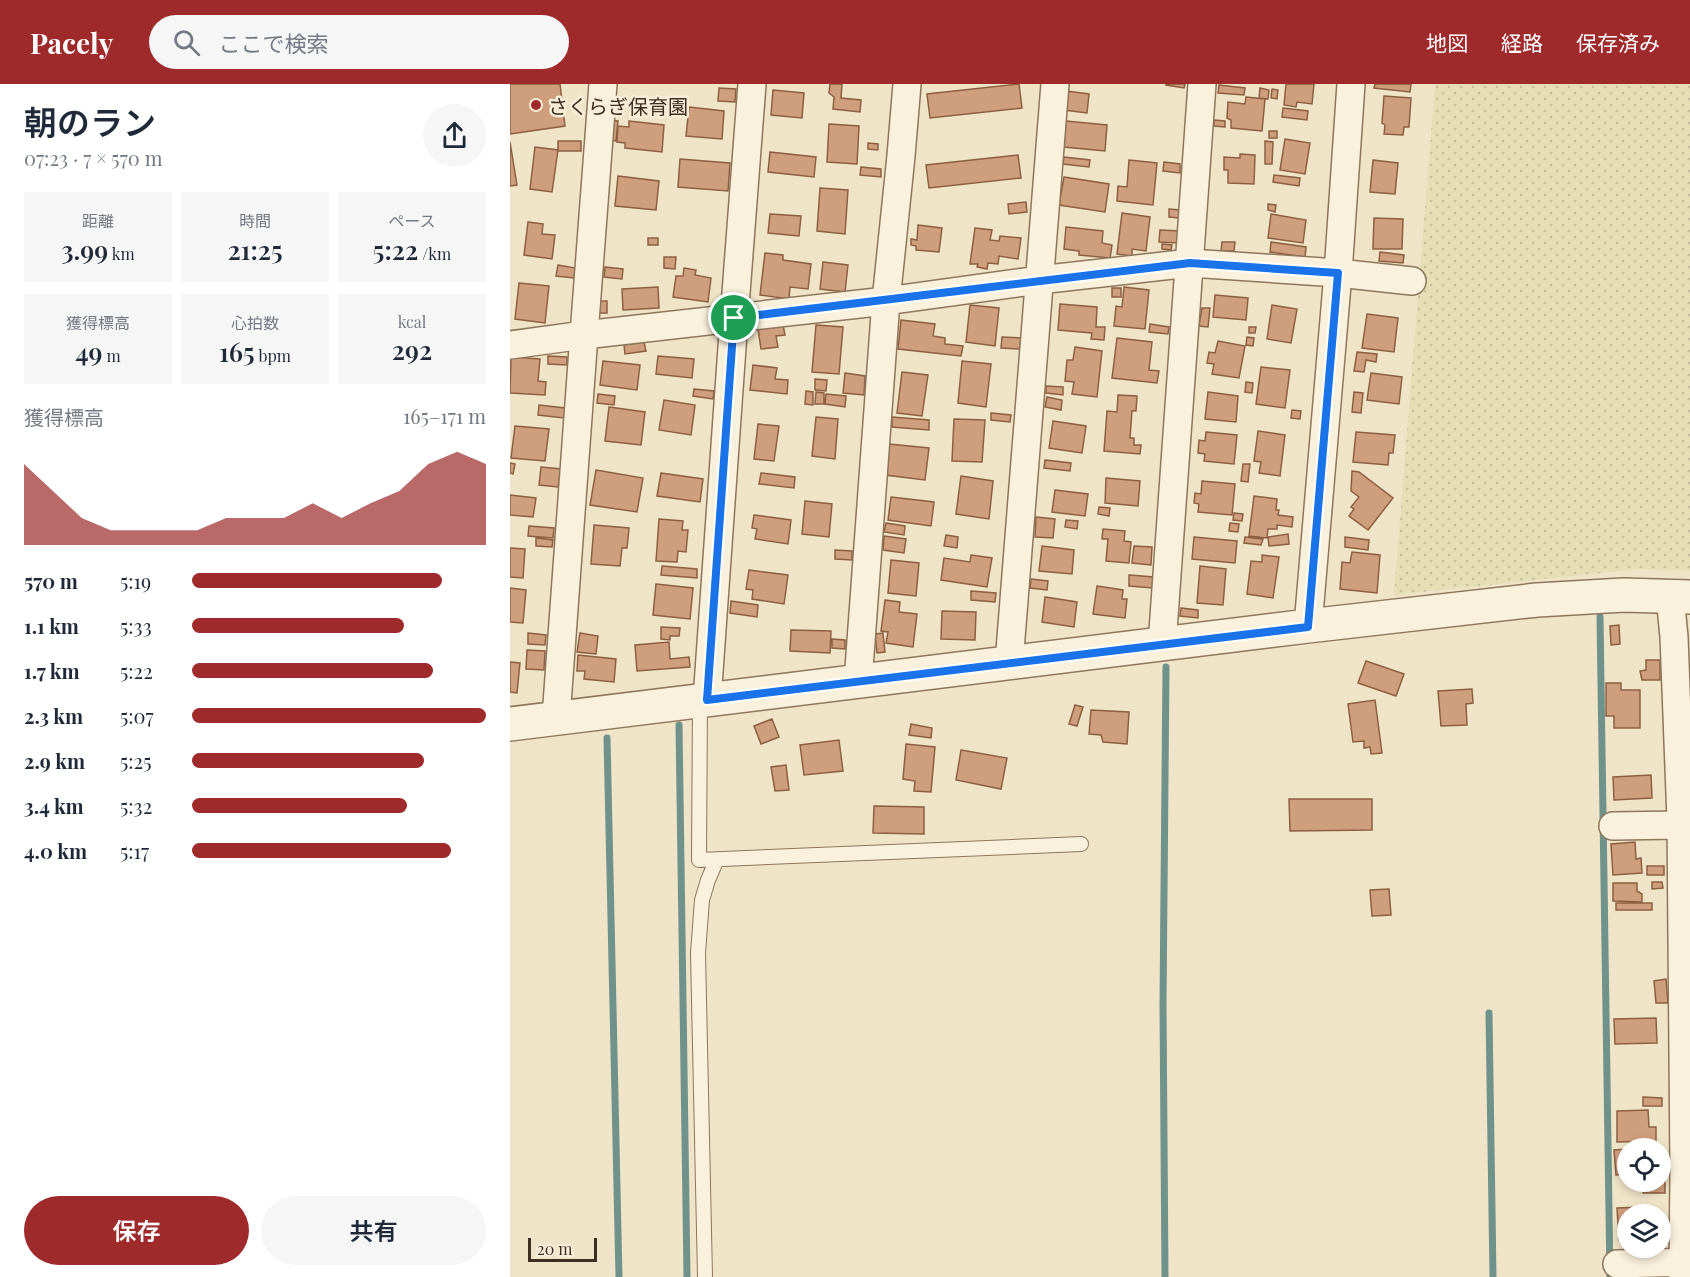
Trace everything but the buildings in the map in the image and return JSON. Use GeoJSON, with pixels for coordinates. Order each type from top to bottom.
{"type":"FeatureCollection","features":[{"type":"Feature","properties":{"kind":"street"},"geometry":{"type":"LineString","coordinates":[[556,718],[603,84]]}},
{"type":"Feature","properties":{"kind":"street"},"geometry":{"type":"LineString","coordinates":[[703,700],[752,84]]}},
{"type":"Feature","properties":{"kind":"street"},"geometry":{"type":"LineString","coordinates":[[858,682],[886,301],[907,84]]}},
{"type":"Feature","properties":{"kind":"street"},"geometry":{"type":"LineString","coordinates":[[1009,663],[1055,84]]}},
{"type":"Feature","properties":{"kind":"street"},"geometry":{"type":"LineString","coordinates":[[1162,645],[1202,84]]}},
{"type":"Feature","properties":{"kind":"street"},"geometry":{"type":"LineString","coordinates":[[1308,627],[1338,273],[1351,84]]}},
{"type":"Feature","properties":{"kind":"street"},"geometry":{"type":"LineString","coordinates":[[510,345],[1190,263],[1338,273],[1412,281]]}},
{"type":"Feature","properties":{"kind":"street"},"geometry":{"type":"LineString","coordinates":[[510,724],[1537,600],[1624,595],[1680,596],[1674,637],[1684,822],[1685,1267],[1617,1264]]}},
{"type":"Feature","properties":{"kind":"street"},"geometry":{"type":"LineString","coordinates":[[1613,826],[1684,822]]}},
{"type":"Feature","properties":{"kind":"lane"},"geometry":{"type":"LineString","coordinates":[[703,700],[699,860],[1081,844]]}},
{"type":"Feature","properties":{"kind":"lane"},"geometry":{"type":"LineString","coordinates":[[705,1277],[698,953],[702,900],[717,859]]}},
{"type":"Feature","properties":{"kind":"shaded area"},"geometry":{"type":"Polygon","coordinates":[[[1435,84],[1690,84],[1690,571],[1638,569],[1394,595],[1435,84]]]}},
{"type":"Feature","properties":{"kind":"waterway"},"geometry":{"type":"LineString","coordinates":[[1600,617],[1610,1277]]}},
{"type":"Feature","properties":{"kind":"waterway"},"geometry":{"type":"LineString","coordinates":[[1165,1277],[1163,1004],[1166,667]]}},
{"type":"Feature","properties":{"kind":"waterway"},"geometry":{"type":"LineString","coordinates":[[679,725],[687,1277]]}},
{"type":"Feature","properties":{"kind":"waterway"},"geometry":{"type":"LineString","coordinates":[[607,738],[619,1277]]}},
{"type":"Feature","properties":{"kind":"waterway"},"geometry":{"type":"LineString","coordinates":[[1489,1013],[1493,1277]]}},
{"type":"Feature","properties":{"kind":"place","name":"さくらぎ保育園"},"geometry":{"type":"Point","coordinates":[536,105]}},
{"type":"Feature","properties":{"kind":"route"},"geometry":{"type":"LineString","coordinates":[[1190,263],[1338,273],[1308,627],[707,700],[734,318],[1190,263]]}}]}
